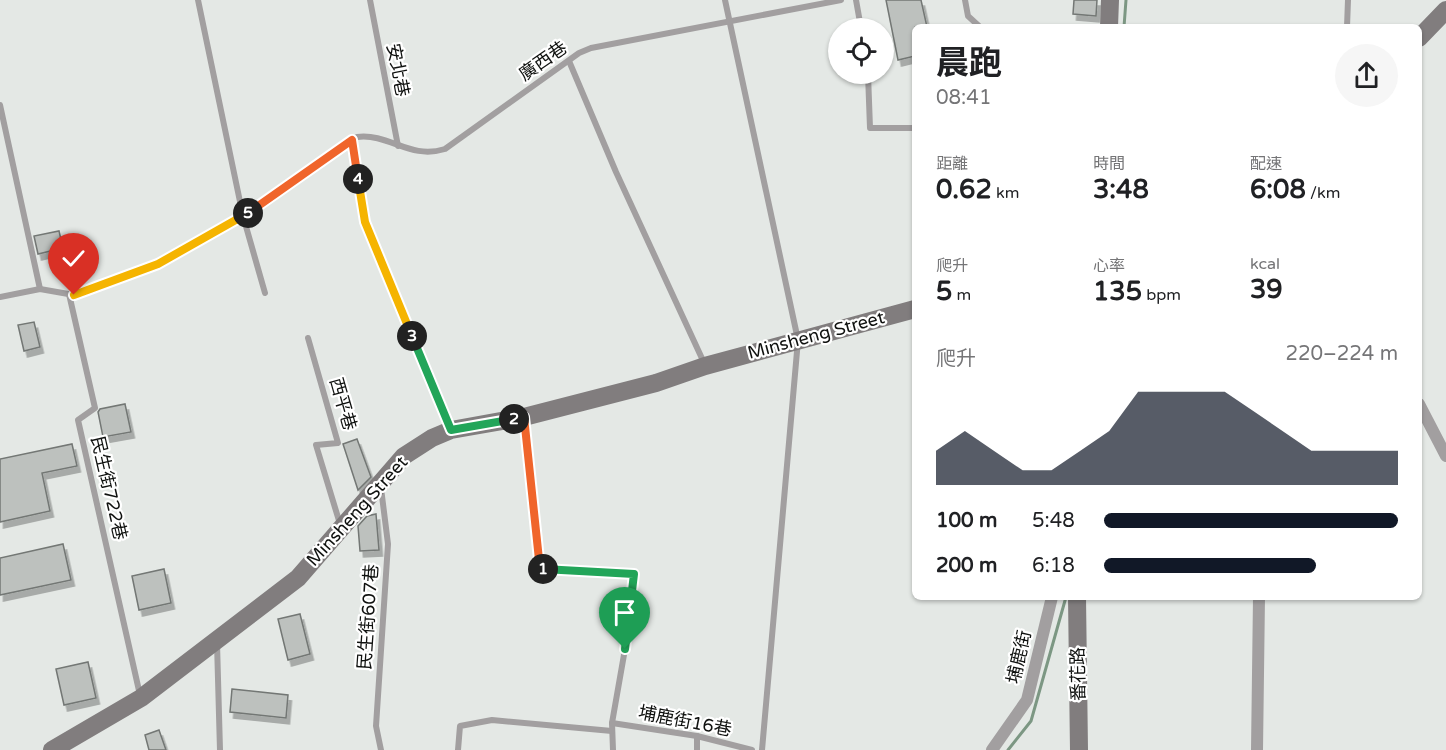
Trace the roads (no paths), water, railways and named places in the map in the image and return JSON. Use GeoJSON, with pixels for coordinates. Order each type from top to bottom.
{"type":"FeatureCollection","features":[{"type":"Feature","properties":{"kind":"street"},"geometry":{"type":"LineString","coordinates":[[1109,24],[1110,0]]}},
{"type":"Feature","properties":{"kind":"street"},"geometry":{"type":"LineString","coordinates":[[1422,35],[1446,10]]}},
{"type":"Feature","properties":{"kind":"street","name":"Minsheng Street"},"geometry":{"type":"LineString","coordinates":[[52,750],[141,698],[298,578],[404,456],[432,438],[451,430],[524,417],[656,383],[705,366],[912,310]]}},
{"type":"Feature","properties":{"kind":"street"},"geometry":{"type":"LineString","coordinates":[[1422,410],[1446,456]]}},
{"type":"Feature","properties":{"kind":"street","name":"埔鹿街"},"geometry":{"type":"LineString","coordinates":[[992,750],[1027,700],[1051,600]]}},
{"type":"Feature","properties":{"kind":"street","name":"番花路"},"geometry":{"type":"LineString","coordinates":[[1077,600],[1079,750]]}},
{"type":"Feature","properties":{"kind":"street"},"geometry":{"type":"LineString","coordinates":[[1257,750],[1259,600]]}},
{"type":"Feature","properties":{"kind":"lane"},"geometry":{"type":"LineString","coordinates":[[198,0],[243,216],[265,293]]}},
{"type":"Feature","properties":{"kind":"lane","name":"安北巷"},"geometry":{"type":"LineString","coordinates":[[370,0],[398,146]]}},
{"type":"Feature","properties":{"kind":"lane"},"geometry":{"type":"LineString","coordinates":[[725,0],[798,340],[762,750]]}},
{"type":"Feature","properties":{"kind":"lane","name":"廣西巷"},"geometry":{"type":"LineString","coordinates":[[352,140],[372,135],[414,152],[430,153],[445,149],[569,61],[591,48],[841,0]]}},
{"type":"Feature","properties":{"kind":"lane"},"geometry":{"type":"LineString","coordinates":[[856,0],[859,18]]}},
{"type":"Feature","properties":{"kind":"lane"},"geometry":{"type":"LineString","coordinates":[[965,0],[968,16],[977,24]]}},
{"type":"Feature","properties":{"kind":"lane"},"geometry":{"type":"LineString","coordinates":[[1347,24],[1348,0]]}},
{"type":"Feature","properties":{"kind":"lane"},"geometry":{"type":"LineString","coordinates":[[569,61],[616,172],[705,366]]}},
{"type":"Feature","properties":{"kind":"lane"},"geometry":{"type":"LineString","coordinates":[[868,84],[870,128],[912,128]]}},
{"type":"Feature","properties":{"kind":"lane"},"geometry":{"type":"LineString","coordinates":[[0,105],[40,289]]}},
{"type":"Feature","properties":{"kind":"lane"},"geometry":{"type":"LineString","coordinates":[[0,297],[40,289],[69,294],[91,290],[158,264],[243,216],[352,140],[365,222],[451,430]]}},
{"type":"Feature","properties":{"kind":"lane","name":"民生街722巷"},"geometry":{"type":"LineString","coordinates":[[69,294],[95,408],[78,420],[141,698]]}},
{"type":"Feature","properties":{"kind":"lane","name":"西平巷"},"geometry":{"type":"LineString","coordinates":[[308,338],[338,443],[316,445],[341,528]]}},
{"type":"Feature","properties":{"kind":"lane"},"geometry":{"type":"LineString","coordinates":[[524,417],[540,569],[634,574],[625,649],[612,723],[613,750]]}},
{"type":"Feature","properties":{"kind":"lane","name":"民生街607巷"},"geometry":{"type":"LineString","coordinates":[[380,486],[388,544],[376,726],[381,750]]}},
{"type":"Feature","properties":{"kind":"lane"},"geometry":{"type":"LineString","coordinates":[[217,639],[220,750]]}},
{"type":"Feature","properties":{"kind":"lane"},"geometry":{"type":"LineString","coordinates":[[458,750],[460,726],[492,720],[612,731]]}},
{"type":"Feature","properties":{"kind":"lane","name":"埔鹿街16巷"},"geometry":{"type":"LineString","coordinates":[[612,723],[697,736],[752,750]]}},
{"type":"Feature","properties":{"kind":"lane"},"geometry":{"type":"LineString","coordinates":[[697,736],[697,750]]}},
{"type":"Feature","properties":{"kind":"waterway"},"geometry":{"type":"LineString","coordinates":[[1124,24],[1126,0]]}},
{"type":"Feature","properties":{"kind":"waterway"},"geometry":{"type":"LineString","coordinates":[[1008,750],[1031,721],[1065,600]]}}]}
